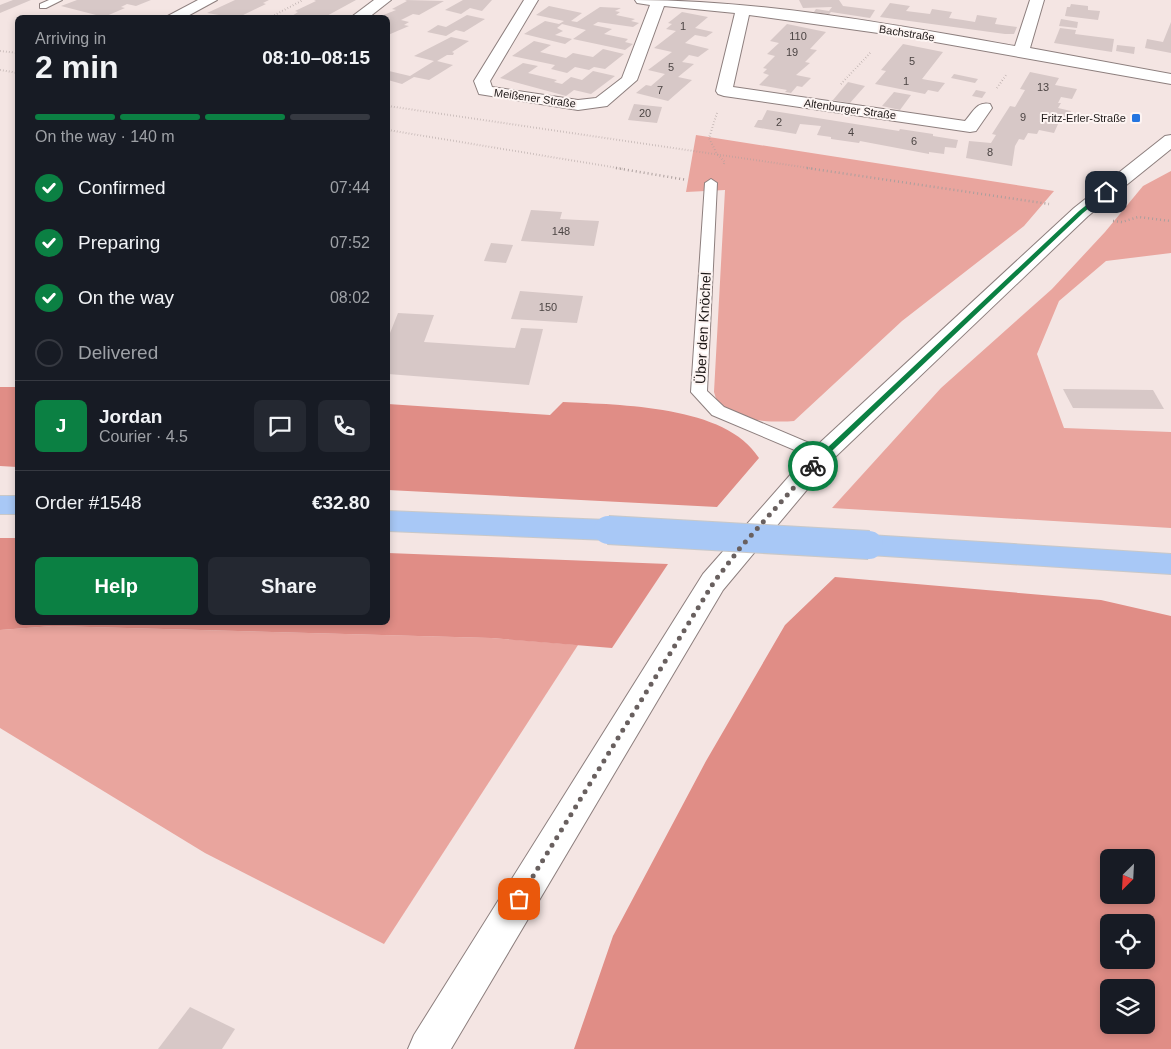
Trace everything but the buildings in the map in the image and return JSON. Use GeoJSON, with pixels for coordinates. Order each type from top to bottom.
{"type":"FeatureCollection","features":[{"type":"Feature","properties":{"kind":"highway"},"geometry":{"type":"LineString","coordinates":[[0,505],[15,505]]}},
{"type":"Feature","properties":{"kind":"highway"},"geometry":{"type":"LineString","coordinates":[[390,521],[608,530],[1171,564]]}},
{"type":"Feature","properties":{"kind":"highway"},"geometry":{"type":"LineString","coordinates":[[1047,556],[1171,578]]}},
{"type":"Feature","properties":{"kind":"street"},"geometry":{"type":"LineString","coordinates":[[178,15],[210,0]]}},
{"type":"Feature","properties":{"kind":"street"},"geometry":{"type":"LineString","coordinates":[[362,15],[384,0]]}},
{"type":"Feature","properties":{"kind":"street","name":"Meißener Straße"},"geometry":{"type":"LineString","coordinates":[[531,0],[482,81],[485,91],[578,106],[601,102],[629,80],[659,1]]}},
{"type":"Feature","properties":{"kind":"street","name":"Bachstraße"},"geometry":{"type":"LineString","coordinates":[[642,0],[743,9],[1022,52],[1171,79]]}},
{"type":"Feature","properties":{"kind":"street"},"geometry":{"type":"LineString","coordinates":[[1022,52],[1037,0]]}},
{"type":"Feature","properties":{"kind":"street"},"geometry":{"type":"LineString","coordinates":[[724,91],[743,9]]}},
{"type":"Feature","properties":{"kind":"street","name":"Altenburger Straße"},"geometry":{"type":"LineString","coordinates":[[724,91],[970,127],[984,108]]}},
{"type":"Feature","properties":{"kind":"street"},"geometry":{"type":"LineString","coordinates":[[428,1049],[714,582],[758,527],[822,455],[1081,212],[1171,140]]}},
{"type":"Feature","properties":{"kind":"lane"},"geometry":{"type":"LineString","coordinates":[[43,6],[57,0]]}},
{"type":"Feature","properties":{"kind":"lane","name":"Über den Knöchel"},"geometry":{"type":"LineString","coordinates":[[711,184],[699,392],[718,412],[822,455]]}},
{"type":"Feature","properties":{"kind":"path"},"geometry":{"type":"LineString","coordinates":[[275,15],[303,0]]}},
{"type":"Feature","properties":{"kind":"path"},"geometry":{"type":"LineString","coordinates":[[822,105],[876,46]]}},
{"type":"Feature","properties":{"kind":"path"},"geometry":{"type":"LineString","coordinates":[[0,51],[15,53]]}},
{"type":"Feature","properties":{"kind":"path"},"geometry":{"type":"LineString","coordinates":[[984,108],[1022,52]]}},
{"type":"Feature","properties":{"kind":"path"},"geometry":{"type":"LineString","coordinates":[[0,70],[15,72]]}},
{"type":"Feature","properties":{"kind":"path"},"geometry":{"type":"LineString","coordinates":[[390,130],[711,184],[725,162],[717,154],[709,138],[724,91]]}},
{"type":"Feature","properties":{"kind":"path"},"geometry":{"type":"LineString","coordinates":[[390,106],[1052,205]]}},
{"type":"Feature","properties":{"kind":"shaded area"},"geometry":{"type":"Polygon","coordinates":[[[696,135],[1054,191],[1024,226],[902,321],[794,421],[753,420],[724,409],[718,403],[714,392],[725,190],[686,192],[696,135]]]}},
{"type":"Feature","properties":{"kind":"shaded area"},"geometry":{"type":"Polygon","coordinates":[[[1171,171],[1171,253],[1106,261],[1059,301],[1037,354],[1064,428],[1171,432],[1171,528],[832,508],[941,388],[1052,289],[1105,232],[1143,186],[1171,171]]]}},
{"type":"Feature","properties":{"kind":"shaded area"},"geometry":{"type":"Polygon","coordinates":[[[0,387],[15,387],[15,467],[0,466],[0,387]]]}},
{"type":"Feature","properties":{"kind":"shaded area"},"geometry":{"type":"Polygon","coordinates":[[[563,402],[641,407],[670,411],[698,418],[722,427],[743,440],[759,458],[717,507],[390,490],[390,404],[550,415],[563,402]]]}},
{"type":"Feature","properties":{"kind":"shaded area"},"geometry":{"type":"Polygon","coordinates":[[[0,538],[15,538],[15,625],[390,625],[390,553],[668,564],[612,648],[491,638],[53,626],[0,630],[0,538]]]}},
{"type":"Feature","properties":{"kind":"shaded area"},"geometry":{"type":"Polygon","coordinates":[[[835,577],[1101,600],[1171,616],[1171,1049],[574,1049],[613,936],[706,761],[785,625],[835,577]]]}},
{"type":"Feature","properties":{"kind":"shaded area"},"geometry":{"type":"Polygon","coordinates":[[[53,626],[491,638],[578,645],[384,944],[205,853],[0,728],[0,630],[53,626]]]}},
{"type":"Feature","properties":{"kind":"way so far"},"geometry":{"type":"LineString","coordinates":[[519,899],[714,582],[740,548],[813,466]]}},
{"type":"Feature","properties":{"kind":"place","name":"Fritz-Erler-Straße"},"geometry":{"type":"Point","coordinates":[1136,118]}},
{"type":"Feature","properties":{"kind":"route"},"geometry":{"type":"LineString","coordinates":[[813,466],[822,455],[1081,212],[1106,192]]}}]}
